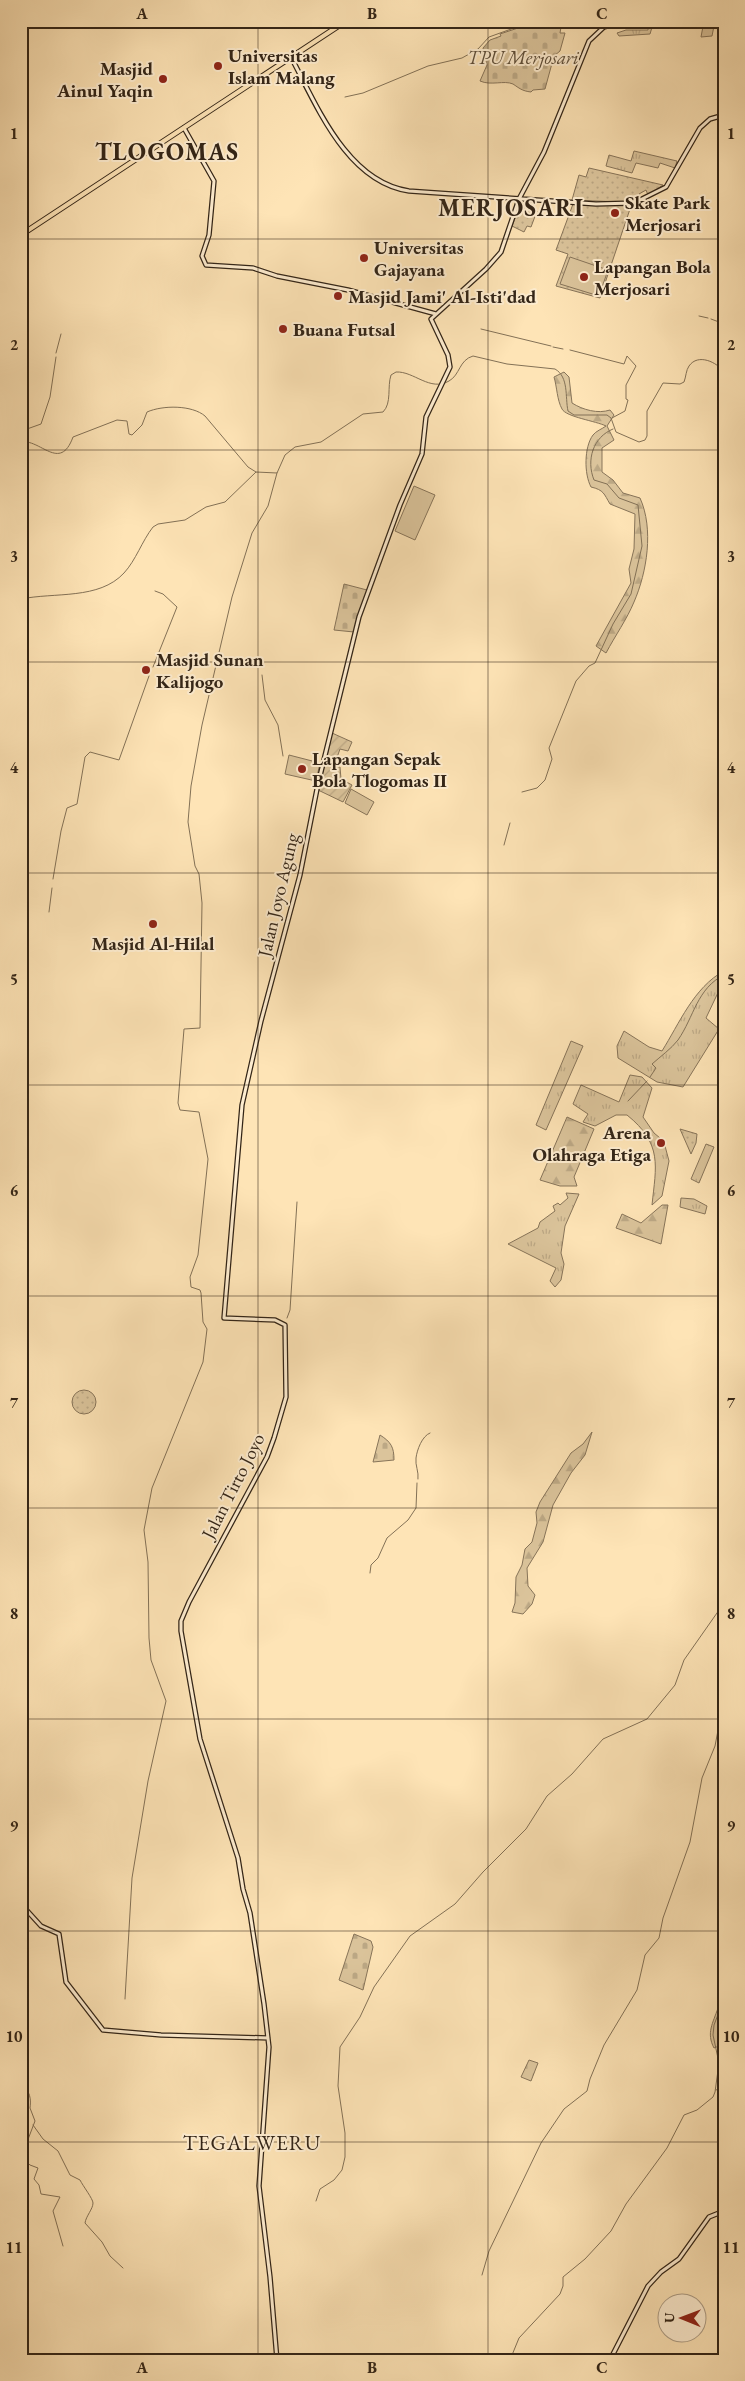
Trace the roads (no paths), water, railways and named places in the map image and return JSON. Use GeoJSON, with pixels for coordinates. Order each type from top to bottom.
{"type":"FeatureCollection","features":[{"type":"Feature","properties":{"kind":"main road"},"geometry":{"type":"LineString","coordinates":[[21,235],[346,21]]}},
{"type":"Feature","properties":{"kind":"street"},"geometry":{"type":"LineString","coordinates":[[184,128],[198,150],[214,184],[209,234],[202,256],[204,263],[248,267],[277,276],[325,285],[436,314],[498,255],[519,199],[544,152],[591,37],[604,28],[624,21]]}},
{"type":"Feature","properties":{"kind":"street"},"geometry":{"type":"LineString","coordinates":[[291,57],[317,106],[350,157],[380,183],[409,191],[619,204],[643,199],[666,187],[698,131],[710,120],[724,115]]}},
{"type":"Feature","properties":{"kind":"street","name":"Jalan Joyo Agung"},"geometry":{"type":"LineString","coordinates":[[224,1318],[243,1102],[261,1021],[300,875],[318,784],[359,617],[423,450],[426,417],[450,367],[449,359],[431,318],[436,314]]}},
{"type":"Feature","properties":{"kind":"street","name":"Jalan Tirto Joyo"},"geometry":{"type":"LineString","coordinates":[[224,1318],[278,1321],[285,1325],[286,1402],[267,1457],[222,1538],[182,1618],[182,1636],[200,1739],[238,1858],[243,1889],[250,1913],[268,2038]]}},
{"type":"Feature","properties":{"kind":"street"},"geometry":{"type":"LineString","coordinates":[[21,1904],[41,1926],[59,1934],[66,1982],[103,2030],[161,2036],[268,2038],[259,2186],[277,2360]]}},
{"type":"Feature","properties":{"kind":"street"},"geometry":{"type":"LineString","coordinates":[[610,2360],[648,2286],[661,2272],[680,2259],[709,2217],[724,2210]]}},
{"type":"Feature","properties":{"kind":"waterway"},"geometry":{"type":"LineString","coordinates":[[345,97],[363,93],[428,66],[462,58],[478,49],[489,37],[514,28],[525,21]]}},
{"type":"Feature","properties":{"kind":"waterway"},"geometry":{"type":"LineString","coordinates":[[699,316],[708,318]]}},
{"type":"Feature","properties":{"kind":"waterway"},"geometry":{"type":"LineString","coordinates":[[711,319],[719,322]]}},
{"type":"Feature","properties":{"kind":"waterway"},"geometry":{"type":"LineString","coordinates":[[481,329],[551,346]]}},
{"type":"Feature","properties":{"kind":"waterway"},"geometry":{"type":"LineString","coordinates":[[56,353],[61,334]]}},
{"type":"Feature","properties":{"kind":"waterway"},"geometry":{"type":"LineString","coordinates":[[553,347],[563,349]]}},
{"type":"Feature","properties":{"kind":"waterway"},"geometry":{"type":"LineString","coordinates":[[570,350],[624,364],[627,356],[636,366],[626,385],[626,399],[628,400],[625,411],[612,418]]}},
{"type":"Feature","properties":{"kind":"waterway"},"geometry":{"type":"LineString","coordinates":[[21,599],[76,594],[114,582],[128,568],[153,527],[158,524],[185,520],[206,507],[225,502],[256,472],[277,473],[285,455],[295,447],[321,442],[363,414],[383,412],[388,400],[391,375],[396,372],[429,383],[442,384],[453,378],[462,364],[473,356],[507,364],[555,369],[563,377],[568,411],[574,415],[607,415],[611,418],[616,432],[639,442],[645,440],[647,436],[647,411],[663,383],[680,384],[684,382],[688,368],[697,360],[712,362],[724,372]]}},
{"type":"Feature","properties":{"kind":"waterway"},"geometry":{"type":"LineString","coordinates":[[22,441],[27,429],[41,424],[50,397],[56,357]]}},
{"type":"Feature","properties":{"kind":"waterway"},"geometry":{"type":"LineString","coordinates":[[21,442],[28,442],[56,453],[62,452],[68,447],[73,437],[117,420],[127,421],[129,434],[132,435],[142,425],[147,412],[169,407],[185,408],[205,416],[248,467],[256,472]]}},
{"type":"Feature","properties":{"kind":"waterway"},"geometry":{"type":"LineString","coordinates":[[522,792],[537,788],[545,780],[552,759],[549,748],[576,681],[589,666],[595,663],[613,624],[631,594],[642,546],[638,505],[619,498],[607,484],[594,480],[591,465],[591,457],[596,443],[613,429]]}},
{"type":"Feature","properties":{"kind":"waterway"},"geometry":{"type":"LineString","coordinates":[[125,1999],[132,1878],[148,1781],[166,1701],[151,1660],[148,1562],[144,1530],[152,1488],[203,1362],[207,1329],[203,1322],[201,1293],[200,1290],[191,1287],[190,1277],[198,1255],[208,1159],[199,1112],[180,1110],[178,1103],[184,1029],[200,1028],[202,903],[199,874],[195,866],[188,822],[191,786],[202,725],[232,597],[252,533],[268,506],[277,473]]}},
{"type":"Feature","properties":{"kind":"waterway"},"geometry":{"type":"LineString","coordinates":[[153,667],[177,607],[163,594],[155,591]]}},
{"type":"Feature","properties":{"kind":"waterway"},"geometry":{"type":"LineString","coordinates":[[262,675],[265,700],[278,725],[283,756]]}},
{"type":"Feature","properties":{"kind":"waterway"},"geometry":{"type":"LineString","coordinates":[[53,879],[67,808],[77,804],[85,757],[90,752],[119,760],[149,676]]}},
{"type":"Feature","properties":{"kind":"waterway"},"geometry":{"type":"LineString","coordinates":[[504,845],[510,823]]}},
{"type":"Feature","properties":{"kind":"waterway"},"geometry":{"type":"LineString","coordinates":[[49,912],[52,888]]}},
{"type":"Feature","properties":{"kind":"waterway"},"geometry":{"type":"LineString","coordinates":[[650,1077],[656,1068],[652,1064],[678,1040],[702,995],[708,987],[724,975]]}},
{"type":"Feature","properties":{"kind":"waterway"},"geometry":{"type":"LineString","coordinates":[[628,1101],[647,1081]]}},
{"type":"Feature","properties":{"kind":"waterway"},"geometry":{"type":"LineString","coordinates":[[287,1318],[290,1310],[297,1202]]}},
{"type":"Feature","properties":{"kind":"waterway"},"geometry":{"type":"LineString","coordinates":[[418,1479],[417,1451],[422,1440],[430,1433]]}},
{"type":"Feature","properties":{"kind":"waterway"},"geometry":{"type":"LineString","coordinates":[[370,1573],[371,1565],[378,1558],[387,1538],[408,1520],[416,1508],[417,1483]]}},
{"type":"Feature","properties":{"kind":"waterway"},"geometry":{"type":"LineString","coordinates":[[316,2201],[320,2189],[334,2180],[342,2170],[345,2157],[345,2133],[338,2086],[340,2047],[360,2017],[374,1987],[410,1936],[455,1904],[483,1872],[526,1829],[547,1796],[572,1774],[603,1739],[647,1719],[675,1685],[684,1660],[724,1603]]}},
{"type":"Feature","properties":{"kind":"waterway"},"geometry":{"type":"LineString","coordinates":[[482,2275],[489,2251],[541,2143],[564,2109],[587,2091],[604,2045],[637,1990],[645,1955],[659,1938],[663,1918],[690,1842],[702,1778],[715,1746],[724,1699]]}},
{"type":"Feature","properties":{"kind":"waterway"},"geometry":{"type":"LineString","coordinates":[[21,1934],[23,1936],[21,1946]]}},
{"type":"Feature","properties":{"kind":"waterway"},"geometry":{"type":"LineString","coordinates":[[510,2360],[519,2338],[560,2294],[563,2286],[563,2277],[585,2259],[611,2231],[626,2204],[667,2148],[684,2115],[697,2110],[713,2097],[719,2063],[713,2035],[714,2025],[724,1999]]}},
{"type":"Feature","properties":{"kind":"waterway"},"geometry":{"type":"LineString","coordinates":[[21,2087],[29,2093],[30,2108],[35,2121],[27,2142],[21,2148]]}},
{"type":"Feature","properties":{"kind":"waterway"},"geometry":{"type":"LineString","coordinates":[[716,2090],[724,2087]]}},
{"type":"Feature","properties":{"kind":"waterway"},"geometry":{"type":"LineString","coordinates":[[33,2125],[43,2139],[58,2151],[70,2175],[80,2180],[93,2203],[85,2223],[102,2242],[110,2256],[123,2268]]}},
{"type":"Feature","properties":{"kind":"waterway"},"geometry":{"type":"LineString","coordinates":[[21,2157],[30,2165],[38,2168],[34,2179],[39,2185],[41,2194],[60,2197],[53,2211],[63,2246]]}},
{"type":"Feature","properties":{"kind":"place","name":"Universitas Islam Malang"},"geometry":{"type":"Point","coordinates":[218,66]}},
{"type":"Feature","properties":{"kind":"place","name":"Masjid Ainul Yaqin"},"geometry":{"type":"Point","coordinates":[163,79]}},
{"type":"Feature","properties":{"kind":"place","name":"Skate Park Merjosari"},"geometry":{"type":"Point","coordinates":[615,213]}},
{"type":"Feature","properties":{"kind":"place","name":"Universitas Gajayana"},"geometry":{"type":"Point","coordinates":[364,258]}},
{"type":"Feature","properties":{"kind":"place","name":"Lapangan Bola Merjosari"},"geometry":{"type":"Point","coordinates":[584,277]}},
{"type":"Feature","properties":{"kind":"place","name":"Masjid Jami' Al-Isti'dad"},"geometry":{"type":"Point","coordinates":[338,296]}},
{"type":"Feature","properties":{"kind":"place","name":"Buana Futsal"},"geometry":{"type":"Point","coordinates":[283,329]}},
{"type":"Feature","properties":{"kind":"place","name":"Masjid Sunan Kalijogo"},"geometry":{"type":"Point","coordinates":[146,670]}},
{"type":"Feature","properties":{"kind":"place","name":"Lapangan Sepak Bola Tlogomas II"},"geometry":{"type":"Point","coordinates":[302,769]}},
{"type":"Feature","properties":{"kind":"place","name":"Masjid Al-Hilal"},"geometry":{"type":"Point","coordinates":[153,924]}},
{"type":"Feature","properties":{"kind":"place","name":"Arena Olahraga Etiga"},"geometry":{"type":"Point","coordinates":[661,1143]}},
{"type":"Feature","properties":{"kind":"district","name":"TLOGOMAS"},"geometry":{"type":"Point","coordinates":[167,151]}},
{"type":"Feature","properties":{"kind":"district","name":"MERJOSARI"},"geometry":{"type":"Point","coordinates":[511,207]}},
{"type":"Feature","properties":{"kind":"district","name":"TEGALWERU"},"geometry":{"type":"Point","coordinates":[252,2142]}},
{"type":"Feature","properties":{"kind":"park label","name":"TPU Merjosari"},"geometry":{"type":"Point","coordinates":[523,57]}}]}
